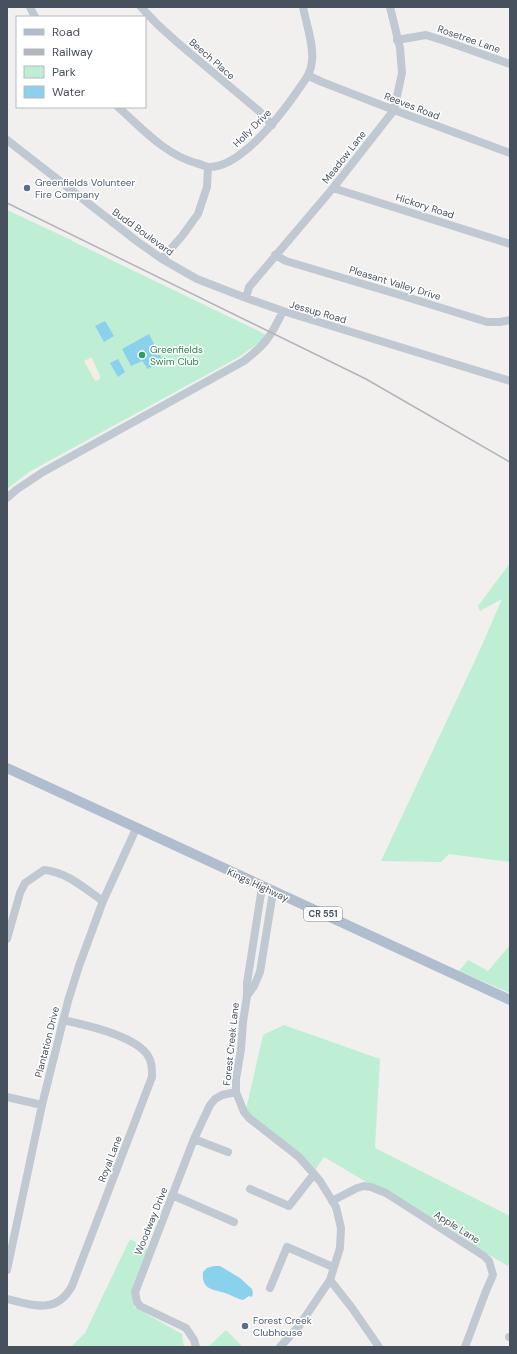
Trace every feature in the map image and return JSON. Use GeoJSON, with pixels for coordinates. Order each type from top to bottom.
{"type":"FeatureCollection","features":[{"type":"Feature","properties":{"kind":"main road","name":"Kings Highway"},"geometry":{"type":"LineString","coordinates":[[7,768],[136,829],[510,1000]]}},
{"type":"Feature","properties":{"kind":"street"},"geometry":{"type":"LineString","coordinates":[[30,7],[34,16]]}},
{"type":"Feature","properties":{"kind":"street","name":"Beech Place"},"geometry":{"type":"LineString","coordinates":[[141,7],[162,29],[259,111],[272,125]]}},
{"type":"Feature","properties":{"kind":"street","name":"Holly Drive"},"geometry":{"type":"LineString","coordinates":[[208,167],[223,164],[237,157],[272,125],[309,76],[313,60],[303,7]]}},
{"type":"Feature","properties":{"kind":"street","name":"Meadow Lane"},"geometry":{"type":"LineString","coordinates":[[246,298],[249,287],[334,188],[394,110],[402,73],[400,48],[390,7]]}},
{"type":"Feature","properties":{"kind":"street","name":"Rosetree Lane"},"geometry":{"type":"LineString","coordinates":[[397,40],[426,35],[510,64]]}},
{"type":"Feature","properties":{"kind":"street","name":"Reeves Road"},"geometry":{"type":"LineString","coordinates":[[309,76],[394,110],[510,153]]}},
{"type":"Feature","properties":{"kind":"street"},"geometry":{"type":"LineString","coordinates":[[119,108],[167,150],[180,158],[208,167],[207,186],[198,214],[182,236],[162,259]]}},
{"type":"Feature","properties":{"kind":"street","name":"Budd Boulevard"},"geometry":{"type":"LineString","coordinates":[[7,140],[162,259],[197,279],[283,311]]}},
{"type":"Feature","properties":{"kind":"street","name":"Hickory Road"},"geometry":{"type":"LineString","coordinates":[[334,188],[510,244]]}},
{"type":"Feature","properties":{"kind":"street","name":"Pleasant Valley Drive"},"geometry":{"type":"LineString","coordinates":[[275,255],[286,261],[400,294],[487,322],[510,320]]}},
{"type":"Feature","properties":{"kind":"street","name":"Jessup Road"},"geometry":{"type":"LineString","coordinates":[[7,498],[16,490],[43,472],[244,361],[266,342],[283,311],[510,381]]}},
{"type":"Feature","properties":{"kind":"street","name":"Plantation Drive"},"geometry":{"type":"LineString","coordinates":[[7,1270],[42,1105],[63,1020],[79,966],[103,901],[136,829]]}},
{"type":"Feature","properties":{"kind":"street"},"geometry":{"type":"LineString","coordinates":[[7,939],[20,893],[25,883],[44,870],[64,875],[103,901]]}},
{"type":"Feature","properties":{"kind":"street","name":"Forest Creek Lane"},"geometry":{"type":"LineString","coordinates":[[262,887],[242,1022],[236,1092],[244,1112],[249,1118],[299,1157],[320,1181],[336,1208],[341,1228],[340,1248],[330,1280],[299,1326],[280,1347]]}},
{"type":"Feature","properties":{"kind":"street","name":"Forest Creek Lane"},"geometry":{"type":"LineString","coordinates":[[247,996],[254,986],[260,972],[273,892]]}},
{"type":"Feature","properties":{"kind":"street","name":"Royal Lane"},"geometry":{"type":"LineString","coordinates":[[7,1299],[39,1306],[52,1305],[61,1301],[68,1294],[152,1077],[152,1064],[147,1054],[130,1041],[90,1026],[63,1020]]}},
{"type":"Feature","properties":{"kind":"street","name":"Woodway Drive"},"geometry":{"type":"LineString","coordinates":[[196,1347],[194,1340],[186,1328],[140,1306],[137,1302],[135,1292],[194,1139],[210,1105],[215,1099],[222,1095],[236,1092]]}},
{"type":"Feature","properties":{"kind":"street"},"geometry":{"type":"LineString","coordinates":[[7,1097],[42,1105]]}},
{"type":"Feature","properties":{"kind":"street"},"geometry":{"type":"LineString","coordinates":[[194,1139],[228,1152]]}},
{"type":"Feature","properties":{"kind":"street"},"geometry":{"type":"LineString","coordinates":[[250,1189],[290,1206],[314,1174]]}},
{"type":"Feature","properties":{"kind":"street","name":"Apple Lane"},"geometry":{"type":"LineString","coordinates":[[332,1201],[357,1188],[371,1187],[386,1193],[484,1256],[489,1261],[493,1275],[465,1347]]}},
{"type":"Feature","properties":{"kind":"street"},"geometry":{"type":"LineString","coordinates":[[172,1195],[234,1222]]}},
{"type":"Feature","properties":{"kind":"street"},"geometry":{"type":"LineString","coordinates":[[270,1288],[287,1247],[333,1267]]}},
{"type":"Feature","properties":{"kind":"street"},"geometry":{"type":"LineString","coordinates":[[330,1280],[380,1347]]}},
{"type":"Feature","properties":{"kind":"green space"},"geometry":{"type":"Polygon","coordinates":[[[7,210],[269,336],[239,357],[29,472],[7,489],[7,210]]]}},
{"type":"Feature","properties":{"kind":"green space"},"geometry":{"type":"Polygon","coordinates":[[[510,563],[510,862],[449,854],[441,862],[381,861],[478,654],[502,599],[480,611],[478,606],[510,563]]]}},
{"type":"Feature","properties":{"kind":"green space"},"geometry":{"type":"Polygon","coordinates":[[[510,945],[510,993],[459,971],[468,960],[488,971],[510,945]]]}},
{"type":"Feature","properties":{"kind":"green space"},"geometry":{"type":"Polygon","coordinates":[[[284,1025],[380,1059],[375,1148],[510,1216],[510,1261],[508,1266],[324,1157],[313,1173],[245,1114],[263,1035],[284,1025]]]}},
{"type":"Feature","properties":{"kind":"green space"},"geometry":{"type":"Polygon","coordinates":[[[130,1239],[154,1253],[134,1307],[182,1334],[184,1347],[71,1347],[85,1333],[130,1239]]]}},
{"type":"Feature","properties":{"kind":"green space"},"geometry":{"type":"Polygon","coordinates":[[[226,1330],[243,1347],[208,1347],[226,1330]]]}},
{"type":"Feature","properties":{"kind":"sand"},"geometry":{"type":"Polygon","coordinates":[[[92,358],[100,376],[100,379],[96,381],[84,361],[92,358]]]}},
{"type":"Feature","properties":{"kind":"water"},"geometry":{"type":"Polygon","coordinates":[[[105,321],[114,336],[104,342],[95,326],[105,321]]]}},
{"type":"Feature","properties":{"kind":"water","name":"Greenfields Swim Club"},"geometry":{"type":"Polygon","coordinates":[[[149,334],[163,361],[148,369],[142,361],[131,366],[122,349],[149,334]]]}},
{"type":"Feature","properties":{"kind":"water"},"geometry":{"type":"Polygon","coordinates":[[[118,359],[125,372],[118,377],[110,363],[118,359]]]}},
{"type":"Feature","properties":{"kind":"water"},"geometry":{"type":"Polygon","coordinates":[[[220,1266],[240,1278],[252,1289],[252,1297],[249,1296],[243,1300],[207,1286],[204,1283],[203,1272],[207,1268],[220,1266]]]}},
{"type":"Feature","properties":{"kind":"railway"},"geometry":{"type":"LineString","coordinates":[[7,203],[366,379],[510,462]]}},
{"type":"Feature","properties":{"kind":"place","name":"Greenfields Volunteer Fire Company"},"geometry":{"type":"Point","coordinates":[27,188]}},
{"type":"Feature","properties":{"kind":"place","name":"Greenfields Swim Club"},"geometry":{"type":"Point","coordinates":[142,355]}},
{"type":"Feature","properties":{"kind":"place","name":"Forest Creek Clubhouse"},"geometry":{"type":"Point","coordinates":[245,1326]}}]}
